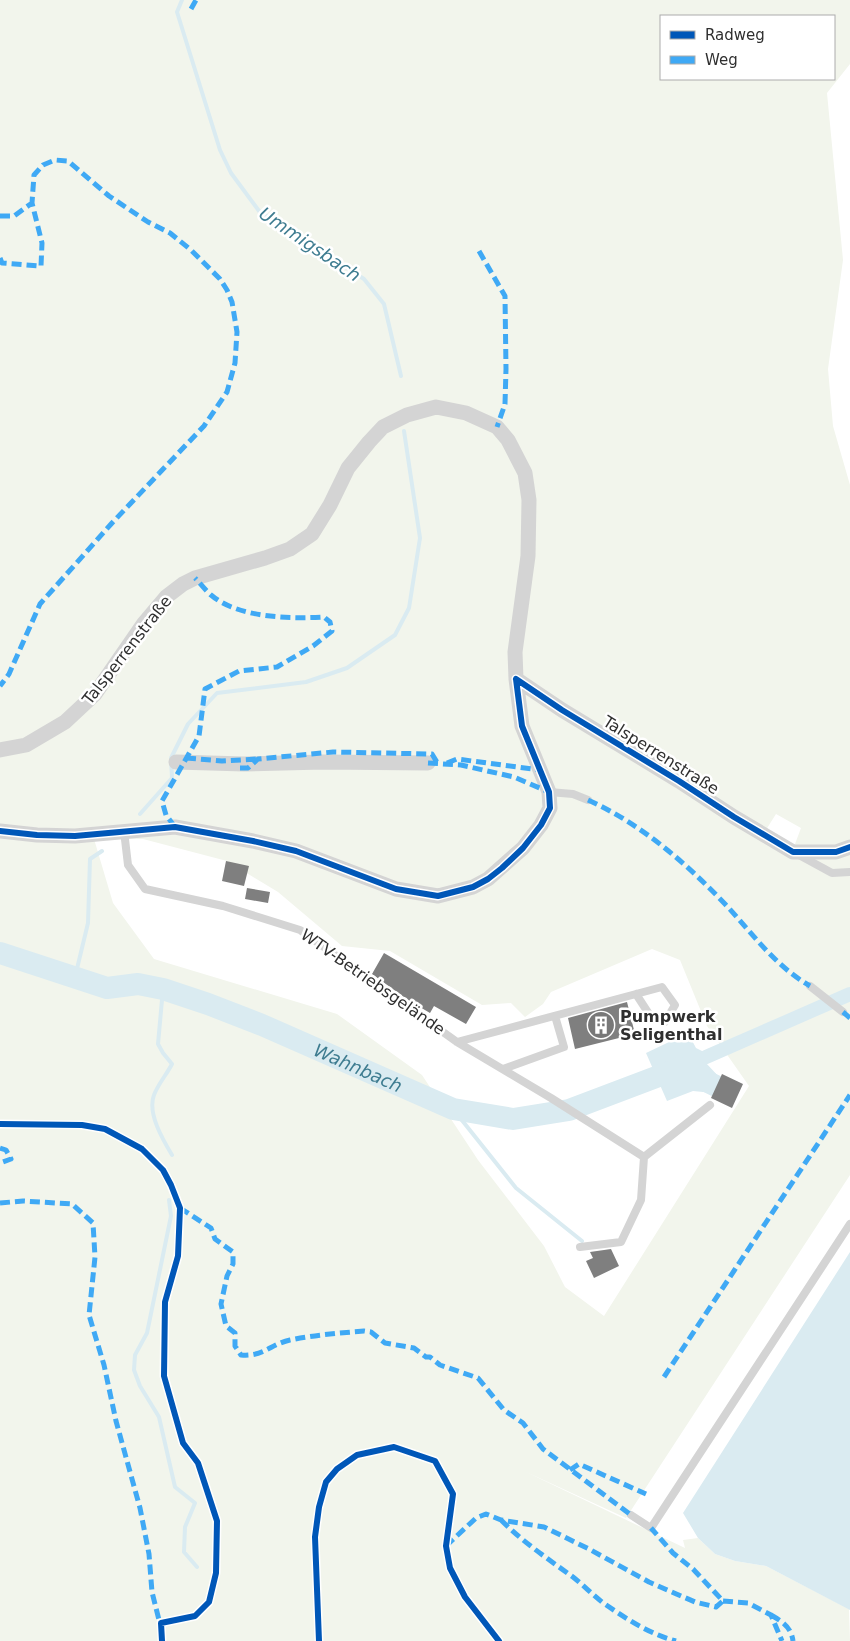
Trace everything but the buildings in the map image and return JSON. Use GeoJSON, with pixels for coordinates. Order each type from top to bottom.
{"type":"FeatureCollection","features":[{"type":"Feature","properties":{"kind":"street","name":"Talsperrenstraße"},"geometry":{"type":"LineString","coordinates":[[0,750],[26,744],[65,722],[96,694],[144,623],[166,597],[183,584],[195,578],[290,549],[312,534],[330,505],[348,468],[368,442],[383,427],[407,415],[436,408],[466,413],[498,428],[508,440],[525,473],[529,500],[528,556],[515,652],[516,680],[793,852]]}},
{"type":"Feature","properties":{"kind":"street"},"geometry":{"type":"LineString","coordinates":[[0,831],[37,835],[75,836],[174,827],[253,841],[296,851],[396,890],[438,896],[473,887],[488,879],[523,848],[541,825],[550,808],[550,792],[522,726],[516,680]]}},
{"type":"Feature","properties":{"kind":"street"},"geometry":{"type":"LineString","coordinates":[[176,762],[244,764],[323,762],[428,763]]}},
{"type":"Feature","properties":{"kind":"street"},"geometry":{"type":"LineString","coordinates":[[793,852],[836,852],[850,847]]}},
{"type":"Feature","properties":{"kind":"lane"},"geometry":{"type":"LineString","coordinates":[[550,792],[573,794],[588,800]]}},
{"type":"Feature","properties":{"kind":"lane","name":"WTV-Betriebsgelände"},"geometry":{"type":"LineString","coordinates":[[124,831],[128,865],[144,889],[224,906],[300,930],[457,1042],[551,1098],[644,1157]]}},
{"type":"Feature","properties":{"kind":"lane","name":"Talsperrenstraße"},"geometry":{"type":"LineString","coordinates":[[793,852],[832,873],[850,872]]}},
{"type":"Feature","properties":{"kind":"lane"},"geometry":{"type":"LineString","coordinates":[[810,986],[843,1012]]}},
{"type":"Feature","properties":{"kind":"lane","name":"WTV-Betriebsgelände"},"geometry":{"type":"LineString","coordinates":[[457,1042],[662,987],[675,1005],[665,1022],[649,1014],[636,994]]}},
{"type":"Feature","properties":{"kind":"lane"},"geometry":{"type":"LineString","coordinates":[[503,1069],[564,1047],[555,1016]]}},
{"type":"Feature","properties":{"kind":"lane"},"geometry":{"type":"LineString","coordinates":[[580,1247],[621,1242],[641,1200],[644,1157],[710,1105]]}},
{"type":"Feature","properties":{"kind":"lane"},"geometry":{"type":"LineString","coordinates":[[631,1515],[651,1528],[850,1224]]}},
{"type":"Feature","properties":{"kind":"shaded area"},"geometry":{"type":"Polygon","coordinates":[[[0,0],[850,0],[850,64],[827,93],[843,260],[828,369],[833,426],[850,485],[850,1175],[626,1518],[524,1471],[685,1548],[683,1540],[698,1538],[715,1554],[735,1561],[766,1566],[849,1609],[850,1641],[0,1641],[0,0]],[[776,814],[764,833],[790,849],[795,844],[801,828],[776,814]],[[94,839],[113,903],[154,959],[337,1014],[422,1075],[478,1160],[544,1246],[565,1287],[604,1316],[749,1086],[707,1026],[680,960],[652,949],[551,992],[543,1004],[525,1017],[511,1003],[482,1005],[390,951],[342,946],[278,892],[227,861],[143,839],[94,839]]]}},
{"type":"Feature","properties":{"kind":"shaded area"},"geometry":{"type":"Polygon","coordinates":[[[688,1033],[696,1048],[704,1052],[718,1045],[724,1055],[706,1063],[720,1078],[713,1093],[693,1091],[667,1101],[646,1053],[688,1033]]]}},
{"type":"Feature","properties":{"kind":"shaded area"},"geometry":{"type":"Polygon","coordinates":[[[850,1252],[850,1610],[766,1566],[735,1561],[715,1554],[698,1538],[683,1513],[850,1252]]]}},
{"type":"Feature","properties":{"kind":"waterway","name":"Ummigsbach"},"geometry":{"type":"LineString","coordinates":[[182,0],[177,12],[220,150],[231,173],[259,211],[364,279],[384,304],[401,376]]}},
{"type":"Feature","properties":{"kind":"waterway","name":"Ummigsbach"},"geometry":{"type":"LineString","coordinates":[[140,814],[172,778],[171,758],[188,724],[217,693],[306,682],[347,668],[395,635],[409,608],[420,538],[404,431]]}},
{"type":"Feature","properties":{"kind":"waterway","name":"Ummigsbach"},"geometry":{"type":"LineString","coordinates":[[75,977],[88,923],[90,859],[102,851]]}},
{"type":"Feature","properties":{"kind":"waterway","name":"Wahnbach"},"geometry":{"type":"LineString","coordinates":[[0,953],[107,988],[138,984],[163,989],[208,1004],[262,1025],[453,1109],[513,1119],[569,1110],[680,1068],[716,1086]]}},
{"type":"Feature","properties":{"kind":"waterway"},"geometry":{"type":"LineString","coordinates":[[163,989],[158,1044],[172,1064],[156,1091],[152,1102],[157,1126],[172,1155]]}},
{"type":"Feature","properties":{"kind":"waterway"},"geometry":{"type":"LineString","coordinates":[[706,1057],[850,994]]}},
{"type":"Feature","properties":{"kind":"waterway"},"geometry":{"type":"LineString","coordinates":[[453,1109],[516,1188],[582,1241]]}},
{"type":"Feature","properties":{"kind":"waterway"},"geometry":{"type":"LineString","coordinates":[[169,1200],[171,1216],[147,1333],[135,1355],[134,1370],[140,1386],[159,1417],[175,1487],[195,1503],[185,1527],[184,1552],[197,1567]]}},
{"type":"Feature","properties":{"kind":"marked path"},"geometry":{"type":"LineString","coordinates":[[191,9],[196,0]]}},
{"type":"Feature","properties":{"kind":"marked path"},"geometry":{"type":"LineString","coordinates":[[0,258],[2,263],[41,266],[42,243],[32,203],[34,175],[43,165],[55,160],[68,161],[109,196],[148,222],[170,233],[191,250],[220,279],[232,302],[237,332],[235,363],[227,392],[204,426],[112,523],[40,604],[9,674],[0,686]]}},
{"type":"Feature","properties":{"kind":"marked path"},"geometry":{"type":"LineString","coordinates":[[0,216],[14,216],[32,203]]}},
{"type":"Feature","properties":{"kind":"marked path"},"geometry":{"type":"LineString","coordinates":[[479,251],[505,296],[505,404],[497,427]]}},
{"type":"Feature","properties":{"kind":"marked path"},"geometry":{"type":"LineString","coordinates":[[175,827],[166,815],[162,801],[199,736],[205,689],[239,671],[277,667],[313,646],[332,631],[330,622],[324,617],[296,618],[250,613],[222,603],[211,595],[195,578]]}},
{"type":"Feature","properties":{"kind":"marked path"},"geometry":{"type":"LineString","coordinates":[[240,768],[248,768],[258,759],[333,752],[432,754],[438,764]]}},
{"type":"Feature","properties":{"kind":"marked path"},"geometry":{"type":"LineString","coordinates":[[186,758],[222,761],[258,759]]}},
{"type":"Feature","properties":{"kind":"marked path"},"geometry":{"type":"LineString","coordinates":[[447,763],[457,759],[540,770]]}},
{"type":"Feature","properties":{"kind":"marked path"},"geometry":{"type":"LineString","coordinates":[[428,763],[461,765],[514,777],[549,792]]}},
{"type":"Feature","properties":{"kind":"marked path"},"geometry":{"type":"LineString","coordinates":[[588,800],[626,820],[678,859],[725,904],[785,969],[810,986]]}},
{"type":"Feature","properties":{"kind":"marked path"},"geometry":{"type":"LineString","coordinates":[[843,1012],[850,1018]]}},
{"type":"Feature","properties":{"kind":"marked path"},"geometry":{"type":"LineString","coordinates":[[664,1377],[850,1095]]}},
{"type":"Feature","properties":{"kind":"marked path"},"geometry":{"type":"LineString","coordinates":[[0,1148],[6,1150],[11,1159],[0,1163]]}},
{"type":"Feature","properties":{"kind":"marked path"},"geometry":{"type":"LineString","coordinates":[[0,1203],[23,1201],[72,1204],[93,1223],[95,1257],[89,1315],[104,1365],[116,1421],[140,1508],[149,1554],[152,1592],[161,1628]]}},
{"type":"Feature","properties":{"kind":"marked path"},"geometry":{"type":"LineString","coordinates":[[180,1208],[211,1228],[215,1239],[233,1252],[233,1264],[227,1276],[221,1304],[226,1326],[235,1333],[235,1346],[241,1355],[255,1354],[290,1340],[317,1335],[364,1331],[371,1332],[385,1343],[414,1348],[440,1365],[478,1378],[504,1410],[523,1423],[543,1449],[631,1515]]}},
{"type":"Feature","properties":{"kind":"marked path"},"geometry":{"type":"LineString","coordinates":[[570,1470],[579,1464],[646,1494]]}},
{"type":"Feature","properties":{"kind":"marked path"},"geometry":{"type":"LineString","coordinates":[[446,1546],[476,1518],[486,1514],[501,1520],[544,1527],[649,1582],[695,1602],[716,1607],[723,1601],[693,1569],[673,1553],[651,1528]]}},
{"type":"Feature","properties":{"kind":"marked path"},"geometry":{"type":"LineString","coordinates":[[501,1520],[527,1543],[628,1620],[647,1630],[676,1641]]}},
{"type":"Feature","properties":{"kind":"marked path"},"geometry":{"type":"LineString","coordinates":[[723,1601],[748,1603],[771,1615],[782,1641]]}},
{"type":"Feature","properties":{"kind":"marked path"},"geometry":{"type":"LineString","coordinates":[[771,1615],[786,1625],[793,1641]]}},
{"type":"Feature","properties":{"kind":"cycle path"},"geometry":{"type":"LineString","coordinates":[[516,679],[562,710],[793,852],[836,852],[850,847]]}},
{"type":"Feature","properties":{"kind":"cycle path"},"geometry":{"type":"LineString","coordinates":[[0,831],[37,835],[75,836],[175,827],[296,851],[396,889],[438,896],[473,887],[488,879],[523,848],[541,825],[550,808],[549,792],[522,726],[516,679]]}},
{"type":"Feature","properties":{"kind":"cycle path"},"geometry":{"type":"LineString","coordinates":[[0,1124],[82,1125],[105,1129],[142,1149],[163,1170],[180,1208],[178,1256],[165,1302],[164,1376],[183,1443],[198,1463],[217,1521],[216,1573],[209,1602],[195,1616],[161,1623],[162,1641]]}},
{"type":"Feature","properties":{"kind":"cycle path"},"geometry":{"type":"LineString","coordinates":[[319,1641],[315,1537],[319,1507],[326,1482],[337,1469],[357,1455],[394,1447],[435,1461],[453,1494],[446,1546],[450,1568],[465,1597],[499,1641]]}},
{"type":"Feature","properties":{"kind":"place","name":"Pumpwerk Seligenthal"},"geometry":{"type":"Point","coordinates":[601,1025]}}]}
